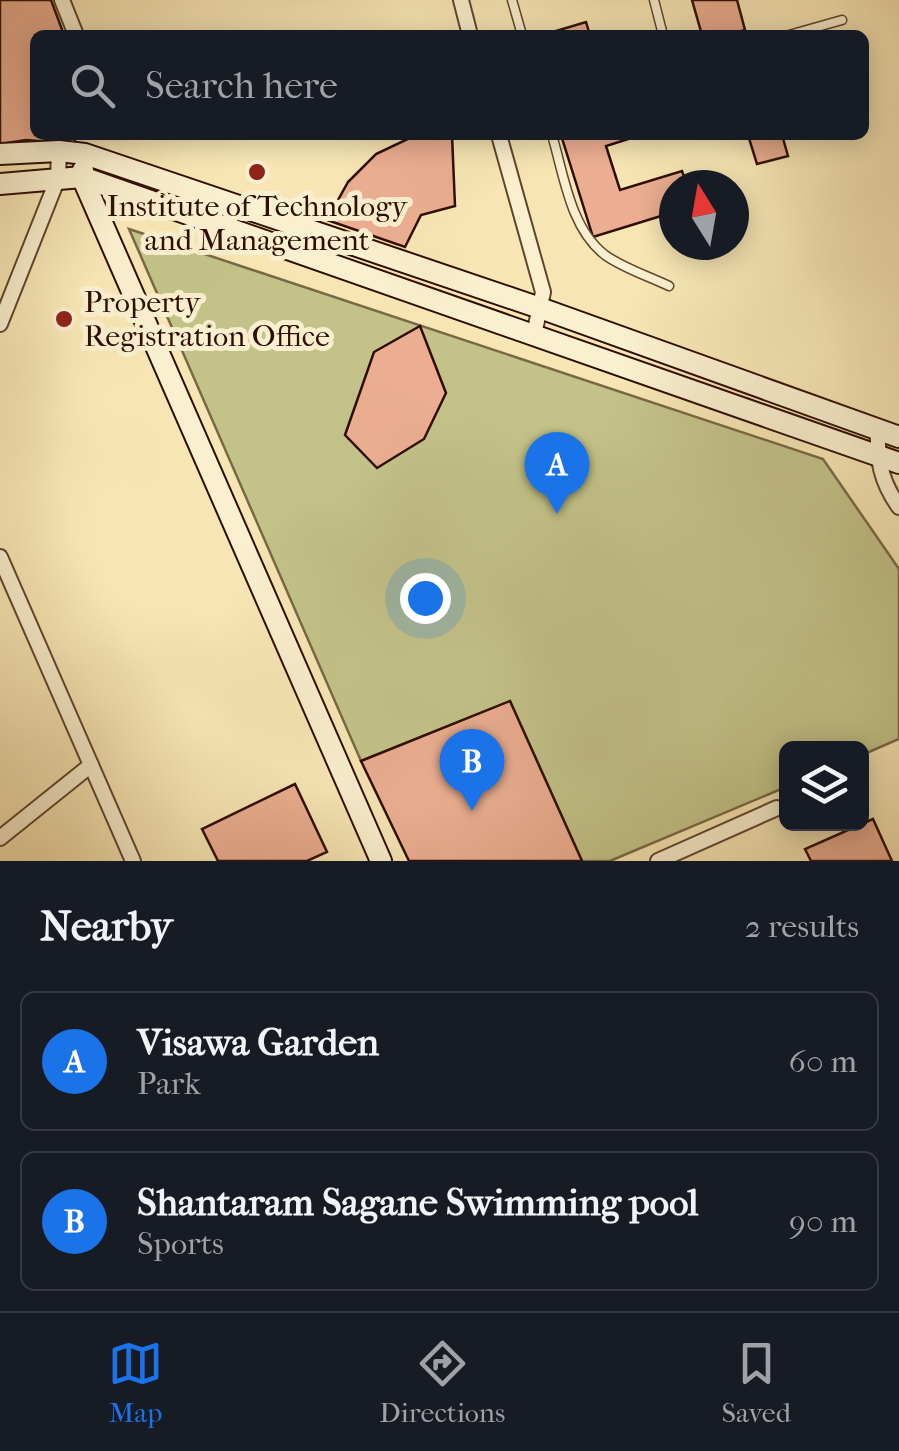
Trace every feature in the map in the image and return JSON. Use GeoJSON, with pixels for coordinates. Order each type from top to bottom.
{"type":"FeatureCollection","features":[{"type":"Feature","properties":{"kind":"main road"},"geometry":{"type":"LineString","coordinates":[[86,144],[82,177],[380,861]]}},
{"type":"Feature","properties":{"kind":"main road"},"geometry":{"type":"LineString","coordinates":[[0,154],[60,151],[86,144],[899,438]]}},
{"type":"Feature","properties":{"kind":"main road"},"geometry":{"type":"LineString","coordinates":[[0,184],[82,177],[899,463]]}},
{"type":"Feature","properties":{"kind":"street"},"geometry":{"type":"LineString","coordinates":[[62,0],[74,30]]}},
{"type":"Feature","properties":{"kind":"street"},"geometry":{"type":"LineString","coordinates":[[460,0],[469,30]]}},
{"type":"Feature","properties":{"kind":"street"},"geometry":{"type":"LineString","coordinates":[[499,140],[543,292],[534,335]]}},
{"type":"Feature","properties":{"kind":"street"},"geometry":{"type":"LineString","coordinates":[[0,324],[58,178],[60,151]]}},
{"type":"Feature","properties":{"kind":"street"},"geometry":{"type":"LineString","coordinates":[[878,430],[877,454],[887,490],[899,507]]}},
{"type":"Feature","properties":{"kind":"street"},"geometry":{"type":"LineString","coordinates":[[0,557],[132,861]]}},
{"type":"Feature","properties":{"kind":"street"},"geometry":{"type":"LineString","coordinates":[[0,838],[91,765]]}},
{"type":"Feature","properties":{"kind":"street"},"geometry":{"type":"LineString","coordinates":[[658,861],[777,808]]}},
{"type":"Feature","properties":{"kind":"lane"},"geometry":{"type":"LineString","coordinates":[[512,0],[521,30]]}},
{"type":"Feature","properties":{"kind":"lane"},"geometry":{"type":"LineString","coordinates":[[654,0],[662,30]]}},
{"type":"Feature","properties":{"kind":"lane"},"geometry":{"type":"LineString","coordinates":[[807,30],[842,20]]}},
{"type":"Feature","properties":{"kind":"lane"},"geometry":{"type":"LineString","coordinates":[[554,140],[579,224],[592,243],[608,257],[668,286]]}},
{"type":"Feature","properties":{"kind":"green space"},"geometry":{"type":"Polygon","coordinates":[[[129,229],[823,459],[899,569],[899,739],[869,752],[869,741],[779,741],[779,790],[610,861],[582,861],[510,701],[361,761],[129,229]]]}},
{"type":"Feature","properties":{"kind":"building"},"geometry":{"type":"Polygon","coordinates":[[[0,0],[51,0],[62,30],[30,30],[30,140],[75,140],[75,144],[26,140],[0,144],[0,0]]]}},
{"type":"Feature","properties":{"kind":"building"},"geometry":{"type":"Polygon","coordinates":[[[692,0],[737,0],[745,30],[701,30],[692,0]]]}},
{"type":"Feature","properties":{"kind":"building"},"geometry":{"type":"Polygon","coordinates":[[[586,22],[588,30],[559,30],[586,22]]]}},
{"type":"Feature","properties":{"kind":"building"},"geometry":{"type":"Polygon","coordinates":[[[405,140],[452,140],[455,206],[421,215],[405,247],[327,220],[348,182],[376,154],[405,140]]]}},
{"type":"Feature","properties":{"kind":"building"},"geometry":{"type":"Polygon","coordinates":[[[563,140],[625,140],[606,146],[620,190],[659,178],[659,217],[593,237],[563,140]]]}},
{"type":"Feature","properties":{"kind":"building"},"geometry":{"type":"Polygon","coordinates":[[[750,140],[783,140],[788,156],[757,164],[750,140]]]}},
{"type":"Feature","properties":{"kind":"building"},"geometry":{"type":"Polygon","coordinates":[[[420,326],[446,393],[424,439],[377,468],[345,435],[374,352],[420,326]]]}},
{"type":"Feature","properties":{"kind":"building"},"geometry":{"type":"Polygon","coordinates":[[[510,701],[582,861],[409,861],[361,761],[510,701]]]}},
{"type":"Feature","properties":{"kind":"building"},"geometry":{"type":"Polygon","coordinates":[[[295,784],[327,852],[307,861],[218,861],[202,829],[295,784]]]}},
{"type":"Feature","properties":{"kind":"building"},"geometry":{"type":"Polygon","coordinates":[[[873,819],[892,861],[811,861],[805,849],[846,831],[869,831],[869,821],[873,819]]]}},
{"type":"Feature","properties":{"kind":"place","name":"Institute of Technology and Management"},"geometry":{"type":"Point","coordinates":[257,172]}},
{"type":"Feature","properties":{"kind":"place","name":"Property Registration Office"},"geometry":{"type":"Point","coordinates":[64,319]}},
{"type":"Feature","properties":{"kind":"place","name":"Visawa Garden"},"geometry":{"type":"Point","coordinates":[557,514]}},
{"type":"Feature","properties":{"kind":"place","name":"Shantaram Sagane Swimming pool"},"geometry":{"type":"Point","coordinates":[472,811]}}]}
